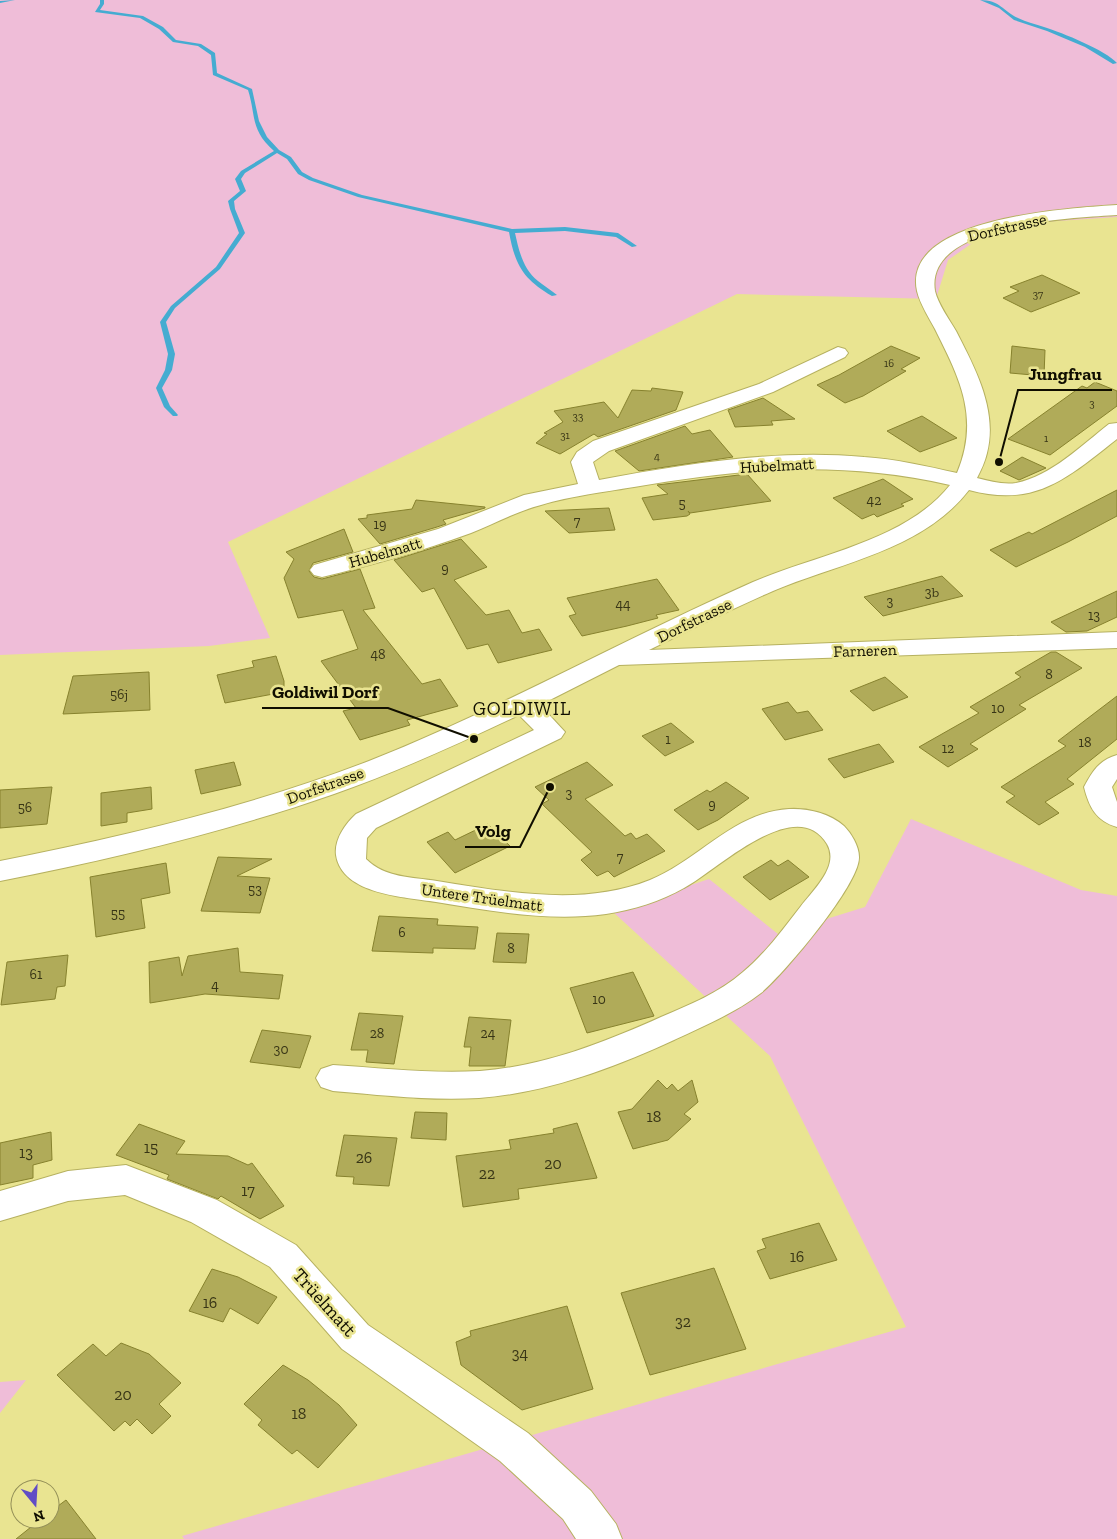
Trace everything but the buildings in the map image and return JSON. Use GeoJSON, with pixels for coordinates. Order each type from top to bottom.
{"type":"FeatureCollection","features":[{"type":"Feature","properties":{"kind":"street","name":"Dorfstrasse"},"geometry":{"type":"LineString","coordinates":[[0,871],[66,859],[246,813],[309,792],[427,747],[765,586],[897,535],[921,523],[938,511],[965,481],[974,458],[977,442],[977,404],[964,365],[926,290],[924,282],[928,264],[933,257],[950,243],[982,230],[1047,217],[1117,210]]}},
{"type":"Feature","properties":{"kind":"street"},"geometry":{"type":"LineString","coordinates":[[590,488],[582,462],[585,456],[601,446],[766,388],[838,353]]}},
{"type":"Feature","properties":{"kind":"street","name":"Hubelmatt"},"geometry":{"type":"LineString","coordinates":[[322,570],[408,546],[487,519],[513,506],[539,498],[590,488],[722,468],[806,463],[877,465],[965,481],[995,490],[1025,488],[1067,465],[1117,428]]}},
{"type":"Feature","properties":{"kind":"street","name":"Farneren"},"geometry":{"type":"LineString","coordinates":[[613,659],[1117,640]]}},
{"type":"Feature","properties":{"kind":"street","name":"Untere Trüelmatt"},"geometry":{"type":"LineString","coordinates":[[333,1078],[454,1085],[524,1079],[588,1063],[644,1040],[730,998],[754,981],[784,950],[822,900],[843,867],[845,856],[836,835],[817,822],[792,819],[774,821],[753,829],[679,879],[660,888],[627,898],[594,904],[539,906],[505,903],[382,882],[359,870],[353,864],[351,856],[352,839],[356,830],[366,821],[552,732],[522,703]]}},
{"type":"Feature","properties":{"kind":"street"},"geometry":{"type":"LineString","coordinates":[[1117,764],[1105,774],[1098,787],[1102,804],[1117,817]]}},
{"type":"Feature","properties":{"kind":"street","name":"Trüelmatt"},"geometry":{"type":"LineString","coordinates":[[0,1206],[68,1186],[126,1180],[204,1211],[283,1256],[355,1337],[514,1447],[577,1505],[601,1539]]}},
{"type":"Feature","properties":{"kind":"shaded area"},"geometry":{"type":"Polygon","coordinates":[[[0,0],[1117,0],[1117,217],[1042,222],[984,235],[948,260],[936,299],[737,294],[228,542],[270,638],[209,646],[0,655],[0,0]]]}},
{"type":"Feature","properties":{"kind":"shaded area"},"geometry":{"type":"Polygon","coordinates":[[[911,819],[1081,890],[1117,896],[1117,1539],[184,1539],[182,1536],[906,1327],[770,1056],[612,911],[709,879],[778,934],[865,907],[911,819]]]}},
{"type":"Feature","properties":{"kind":"shaded area"},"geometry":{"type":"Polygon","coordinates":[[[26,1380],[0,1413],[0,1382],[26,1380]]]}},
{"type":"Feature","properties":{"kind":"waterway"},"geometry":{"type":"LineString","coordinates":[[0,2],[13,0]]}},
{"type":"Feature","properties":{"kind":"waterway"},"geometry":{"type":"LineString","coordinates":[[102,0],[102,4],[97,11],[141,17],[161,28],[175,41],[199,45],[213,54],[215,74],[250,89],[259,127],[268,143],[277,151]]}},
{"type":"Feature","properties":{"kind":"waterway"},"geometry":{"type":"LineString","coordinates":[[982,0],[1001,7],[1016,19],[1087,46],[1115,63]]}},
{"type":"Feature","properties":{"kind":"waterway"},"geometry":{"type":"LineString","coordinates":[[175,415],[167,407],[159,388],[171,359],[171,349],[163,322],[173,307],[218,268],[242,233],[232,209],[231,201],[243,191],[238,179],[243,172],[277,151]]}},
{"type":"Feature","properties":{"kind":"waterway"},"geometry":{"type":"LineString","coordinates":[[277,151],[289,158],[300,173],[311,179],[360,196],[512,231]]}},
{"type":"Feature","properties":{"kind":"waterway"},"geometry":{"type":"LineString","coordinates":[[512,231],[565,229],[618,235],[634,246]]}},
{"type":"Feature","properties":{"kind":"waterway"},"geometry":{"type":"LineString","coordinates":[[512,231],[517,253],[524,269],[535,282],[554,295]]}},
{"type":"Feature","properties":{"kind":"place","name":"Jungfrau"},"geometry":{"type":"Point","coordinates":[999,462]}},
{"type":"Feature","properties":{"kind":"place","name":"Goldiwil Dorf"},"geometry":{"type":"Point","coordinates":[474,739]}},
{"type":"Feature","properties":{"kind":"place","name":"Volg"},"geometry":{"type":"Point","coordinates":[550,787]}},
{"type":"Feature","properties":{"kind":"district","name":"GOLDIWIL"},"geometry":{"type":"Point","coordinates":[522,708]}}]}
